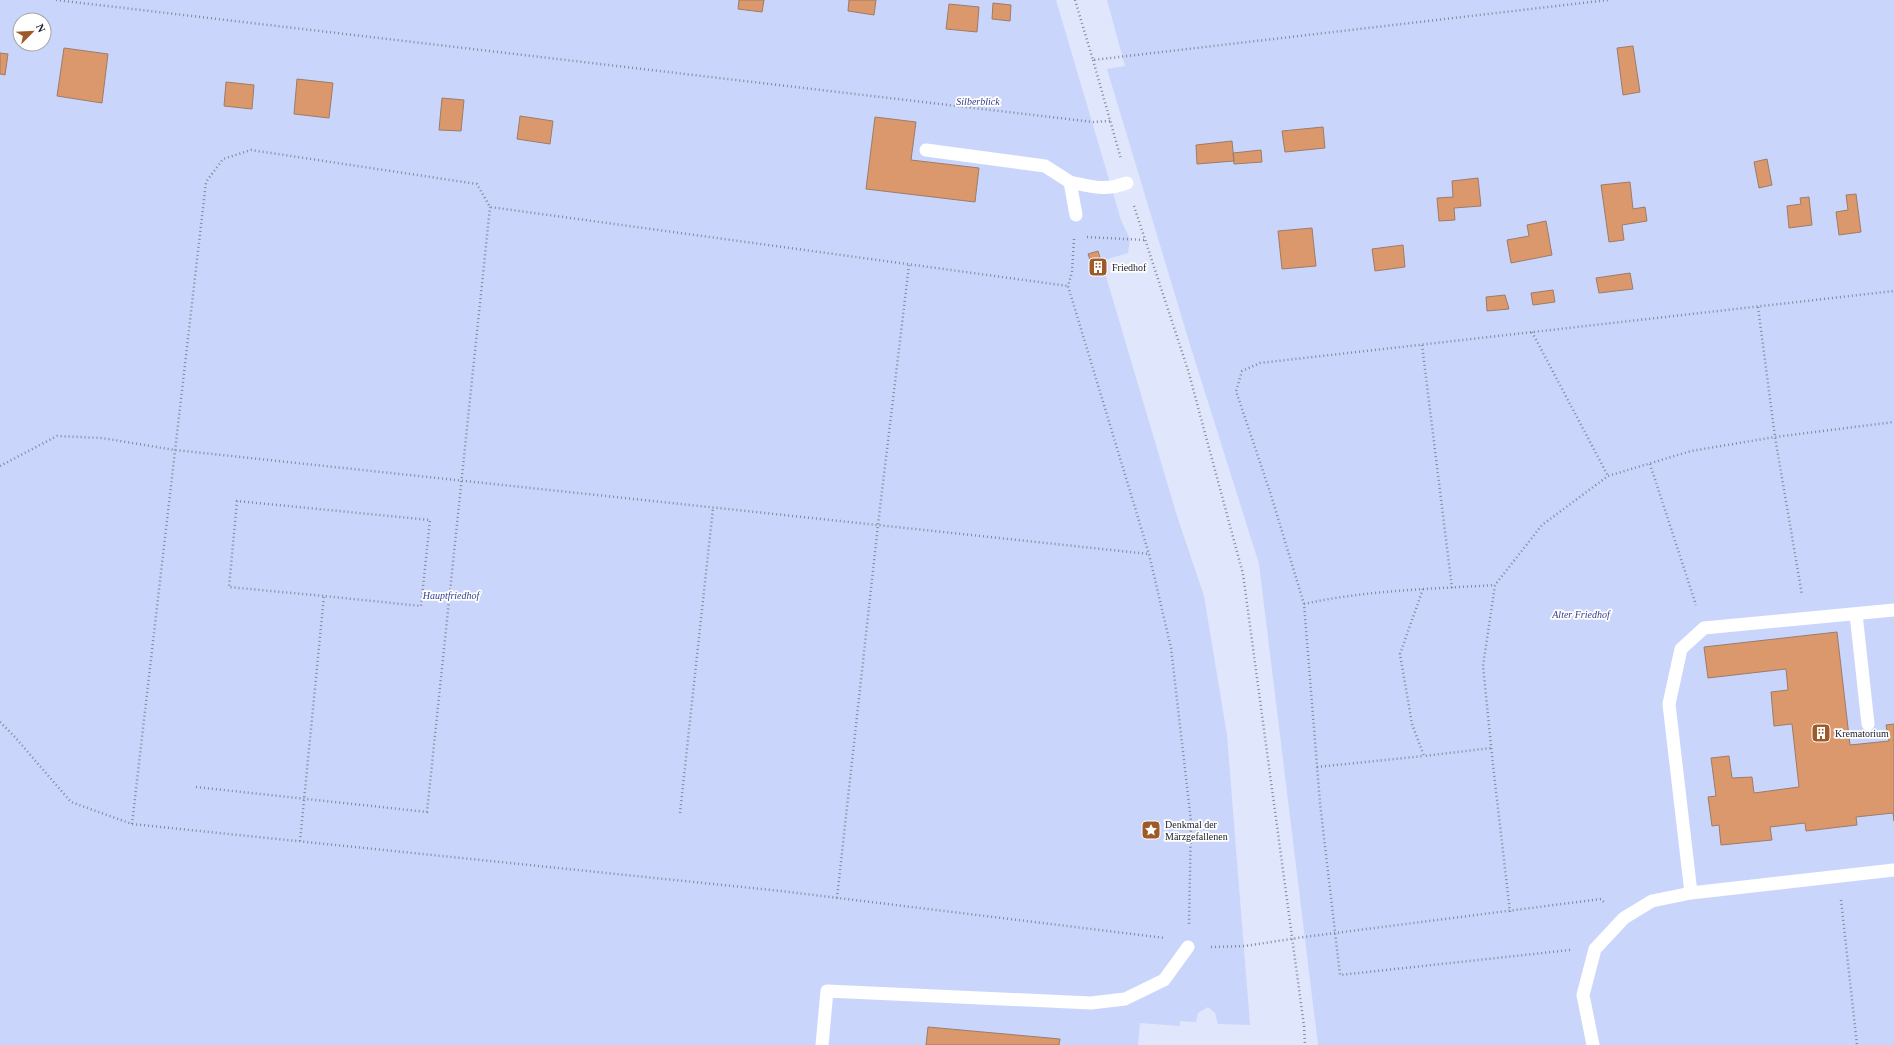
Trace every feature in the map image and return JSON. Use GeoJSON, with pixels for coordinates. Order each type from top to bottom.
{"type":"FeatureCollection","features":[{"type":"Feature","properties":{"kind":"lane"},"geometry":{"type":"LineString","coordinates":[[926,150],[1045,166],[1070,182],[1092,187],[1112,188],[1128,183]]}},
{"type":"Feature","properties":{"kind":"lane"},"geometry":{"type":"LineString","coordinates":[[1070,182],[1076,215]]}},
{"type":"Feature","properties":{"kind":"lane"},"geometry":{"type":"LineString","coordinates":[[1692,893],[1669,704],[1681,649],[1704,628],[1894,610]]}},
{"type":"Feature","properties":{"kind":"lane"},"geometry":{"type":"LineString","coordinates":[[1856,614],[1868,724]]}},
{"type":"Feature","properties":{"kind":"lane"},"geometry":{"type":"LineString","coordinates":[[1593,1045],[1583,995],[1595,949],[1624,918],[1652,901],[1692,893],[1894,870]]}},
{"type":"Feature","properties":{"kind":"lane"},"geometry":{"type":"LineString","coordinates":[[822,1045],[827,991],[1091,1002],[1125,999],[1164,980],[1188,947]]}},
{"type":"Feature","properties":{"kind":"path"},"geometry":{"type":"LineString","coordinates":[[56,0],[1077,120],[1110,121]]}},
{"type":"Feature","properties":{"kind":"path"},"geometry":{"type":"LineString","coordinates":[[1074,0],[1093,60],[1144,240],[1188,370],[1243,574],[1304,1026],[1305,1045]]}},
{"type":"Feature","properties":{"kind":"path"},"geometry":{"type":"LineString","coordinates":[[1093,60],[1608,0]]}},
{"type":"Feature","properties":{"kind":"path"},"geometry":{"type":"LineString","coordinates":[[132,824],[206,182],[223,159],[251,150],[477,184],[490,207],[427,812],[196,787]]}},
{"type":"Feature","properties":{"kind":"path"},"geometry":{"type":"LineString","coordinates":[[490,207],[1068,286]]}},
{"type":"Feature","properties":{"kind":"path"},"geometry":{"type":"LineString","coordinates":[[1074,237],[1072,272],[1068,286],[1149,554],[1172,648],[1191,821],[1188,947]]}},
{"type":"Feature","properties":{"kind":"path"},"geometry":{"type":"LineString","coordinates":[[1081,237],[1144,240]]}},
{"type":"Feature","properties":{"kind":"path"},"geometry":{"type":"LineString","coordinates":[[837,898],[878,525],[909,265]]}},
{"type":"Feature","properties":{"kind":"path"},"geometry":{"type":"LineString","coordinates":[[1595,949],[1340,975],[1334,933],[1317,767],[1304,604],[1271,495],[1236,391],[1242,371],[1260,363],[1894,291]]}},
{"type":"Feature","properties":{"kind":"path"},"geometry":{"type":"LineString","coordinates":[[1758,307],[1775,437],[1806,619]]}},
{"type":"Feature","properties":{"kind":"path"},"geometry":{"type":"LineString","coordinates":[[1532,332],[1608,476]]}},
{"type":"Feature","properties":{"kind":"path"},"geometry":{"type":"LineString","coordinates":[[1422,345],[1452,588]]}},
{"type":"Feature","properties":{"kind":"path"},"geometry":{"type":"LineString","coordinates":[[1510,912],[1483,666],[1495,585],[1542,525],[1608,476],[1691,451],[1775,437],[1894,422]]}},
{"type":"Feature","properties":{"kind":"path"},"geometry":{"type":"LineString","coordinates":[[0,466],[57,436],[102,438],[175,450],[1149,554]]}},
{"type":"Feature","properties":{"kind":"path"},"geometry":{"type":"LineString","coordinates":[[1650,464],[1704,628]]}},
{"type":"Feature","properties":{"kind":"path"},"geometry":{"type":"LineString","coordinates":[[237,501],[430,520],[421,606],[324,596],[229,587],[237,501]]}},
{"type":"Feature","properties":{"kind":"path"},"geometry":{"type":"LineString","coordinates":[[680,813],[713,508]]}},
{"type":"Feature","properties":{"kind":"path"},"geometry":{"type":"LineString","coordinates":[[1304,604],[1330,598],[1423,589],[1495,585]]}},
{"type":"Feature","properties":{"kind":"path"},"geometry":{"type":"LineString","coordinates":[[1423,589],[1400,654],[1412,724],[1424,756]]}},
{"type":"Feature","properties":{"kind":"path"},"geometry":{"type":"LineString","coordinates":[[300,841],[324,596]]}},
{"type":"Feature","properties":{"kind":"path"},"geometry":{"type":"LineString","coordinates":[[0,722],[71,802],[132,824],[837,898],[1161,937],[1188,947],[1245,946],[1334,933],[1510,912],[1601,899],[1624,918]]}},
{"type":"Feature","properties":{"kind":"path"},"geometry":{"type":"LineString","coordinates":[[1317,767],[1491,748]]}},
{"type":"Feature","properties":{"kind":"path"},"geometry":{"type":"LineString","coordinates":[[1841,898],[1857,1045]]}},
{"type":"Feature","properties":{"kind":"green space","name":"Hauptfriedhof"},"geometry":{"type":"Polygon","coordinates":[[[0,0],[1056,0],[1121,220],[1130,239],[1128,253],[1101,261],[1098,251],[1088,254],[1096,276],[1105,273],[1177,516],[1204,596],[1227,735],[1250,1025],[1218,1024],[1215,1013],[1208,1007],[1198,1013],[1196,1022],[1180,1021],[1180,1026],[1140,1023],[1138,1045],[0,1045],[0,0]]]}},
{"type":"Feature","properties":{"kind":"green space","name":"Alter Friedhof"},"geometry":{"type":"Polygon","coordinates":[[[1107,0],[1894,0],[1894,1045],[1318,1045],[1259,564],[1191,348],[1107,69],[1125,66],[1107,0]]]}},
{"type":"Feature","properties":{"kind":"building"},"geometry":{"type":"Polygon","coordinates":[[[739,0],[764,0],[762,12],[738,9],[739,0]]]}},
{"type":"Feature","properties":{"kind":"building"},"geometry":{"type":"Polygon","coordinates":[[[849,0],[876,0],[874,15],[848,11],[849,0]]]}},
{"type":"Feature","properties":{"kind":"building"},"geometry":{"type":"Polygon","coordinates":[[[993,3],[1011,5],[1010,21],[992,19],[993,3]]]}},
{"type":"Feature","properties":{"kind":"building"},"geometry":{"type":"Polygon","coordinates":[[[949,4],[979,7],[977,32],[946,29],[949,4]]]}},
{"type":"Feature","properties":{"kind":"building"},"geometry":{"type":"Polygon","coordinates":[[[1633,46],[1640,92],[1623,95],[1617,48],[1633,46]]]}},
{"type":"Feature","properties":{"kind":"building"},"geometry":{"type":"Polygon","coordinates":[[[64,48],[108,54],[102,103],[57,96],[64,48]]]}},
{"type":"Feature","properties":{"kind":"building"},"geometry":{"type":"Polygon","coordinates":[[[0,53],[8,54],[5,75],[0,74],[0,53]]]}},
{"type":"Feature","properties":{"kind":"building"},"geometry":{"type":"Polygon","coordinates":[[[297,79],[333,83],[329,118],[294,114],[297,79]]]}},
{"type":"Feature","properties":{"kind":"building"},"geometry":{"type":"Polygon","coordinates":[[[226,82],[254,85],[252,109],[224,106],[226,82]]]}},
{"type":"Feature","properties":{"kind":"building"},"geometry":{"type":"Polygon","coordinates":[[[442,98],[464,100],[461,131],[439,130],[442,98]]]}},
{"type":"Feature","properties":{"kind":"building"},"geometry":{"type":"Polygon","coordinates":[[[520,116],[553,121],[550,144],[517,139],[520,116]]]}},
{"type":"Feature","properties":{"kind":"building"},"geometry":{"type":"Polygon","coordinates":[[[875,117],[916,122],[911,160],[979,168],[975,202],[866,189],[875,117]]]}},
{"type":"Feature","properties":{"kind":"building"},"geometry":{"type":"Polygon","coordinates":[[[1323,127],[1325,148],[1285,152],[1282,131],[1323,127]]]}},
{"type":"Feature","properties":{"kind":"building"},"geometry":{"type":"Polygon","coordinates":[[[1232,141],[1234,161],[1197,164],[1196,145],[1232,141]]]}},
{"type":"Feature","properties":{"kind":"building"},"geometry":{"type":"Polygon","coordinates":[[[1261,150],[1262,162],[1234,164],[1233,153],[1261,150]]]}},
{"type":"Feature","properties":{"kind":"building"},"geometry":{"type":"Polygon","coordinates":[[[1767,159],[1772,185],[1759,188],[1754,162],[1767,159]]]}},
{"type":"Feature","properties":{"kind":"building"},"geometry":{"type":"Polygon","coordinates":[[[1478,178],[1481,206],[1454,208],[1455,220],[1439,221],[1437,198],[1453,197],[1452,181],[1478,178]]]}},
{"type":"Feature","properties":{"kind":"building"},"geometry":{"type":"Polygon","coordinates":[[[1630,182],[1633,209],[1645,207],[1647,221],[1622,225],[1624,240],[1609,242],[1601,185],[1630,182]]]}},
{"type":"Feature","properties":{"kind":"building"},"geometry":{"type":"Polygon","coordinates":[[[1856,194],[1861,232],[1839,235],[1836,212],[1848,210],[1846,195],[1856,194]]]}},
{"type":"Feature","properties":{"kind":"building"},"geometry":{"type":"Polygon","coordinates":[[[1809,197],[1812,225],[1789,228],[1787,206],[1801,204],[1800,198],[1809,197]]]}},
{"type":"Feature","properties":{"kind":"building"},"geometry":{"type":"Polygon","coordinates":[[[1546,221],[1552,255],[1511,263],[1507,240],[1529,236],[1527,225],[1546,221]]]}},
{"type":"Feature","properties":{"kind":"building"},"geometry":{"type":"Polygon","coordinates":[[[1312,228],[1316,266],[1282,269],[1278,231],[1312,228]]]}},
{"type":"Feature","properties":{"kind":"building"},"geometry":{"type":"Polygon","coordinates":[[[1403,245],[1405,267],[1375,271],[1372,249],[1403,245]]]}},
{"type":"Feature","properties":{"kind":"building","name":"Friedhof"},"geometry":{"type":"Polygon","coordinates":[[[1098,251],[1105,273],[1096,276],[1088,254],[1098,251]]]}},
{"type":"Feature","properties":{"kind":"building"},"geometry":{"type":"Polygon","coordinates":[[[1630,273],[1633,289],[1599,293],[1596,278],[1630,273]]]}},
{"type":"Feature","properties":{"kind":"building"},"geometry":{"type":"Polygon","coordinates":[[[1553,290],[1555,302],[1533,305],[1531,293],[1553,290]]]}},
{"type":"Feature","properties":{"kind":"building"},"geometry":{"type":"Polygon","coordinates":[[[1505,295],[1509,309],[1487,311],[1486,297],[1505,295]]]}},
{"type":"Feature","properties":{"kind":"building","name":"Krematorium"},"geometry":{"type":"Polygon","coordinates":[[[1837,632],[1850,745],[1889,741],[1886,725],[1894,724],[1894,821],[1893,813],[1856,817],[1857,825],[1806,831],[1805,823],[1770,827],[1772,840],[1721,845],[1719,825],[1712,826],[1708,797],[1716,796],[1711,758],[1729,756],[1732,778],[1752,777],[1754,793],[1799,787],[1792,724],[1774,726],[1771,692],[1788,690],[1786,669],[1708,678],[1704,647],[1837,632]]]}},
{"type":"Feature","properties":{"kind":"building"},"geometry":{"type":"Polygon","coordinates":[[[928,1027],[1060,1039],[1059,1045],[926,1045],[928,1027]]]}},
{"type":"Feature","properties":{"kind":"place","name":"Friedhof"},"geometry":{"type":"Point","coordinates":[1098,267]}},
{"type":"Feature","properties":{"kind":"place","name":"Krematorium"},"geometry":{"type":"Point","coordinates":[1821,733]}},
{"type":"Feature","properties":{"kind":"place","name":"Denkmal der Märzgefallenen"},"geometry":{"type":"Point","coordinates":[1151,830]}},
{"type":"Feature","properties":{"kind":"park label","name":"Silberblick"},"geometry":{"type":"Point","coordinates":[978,101]}}]}
